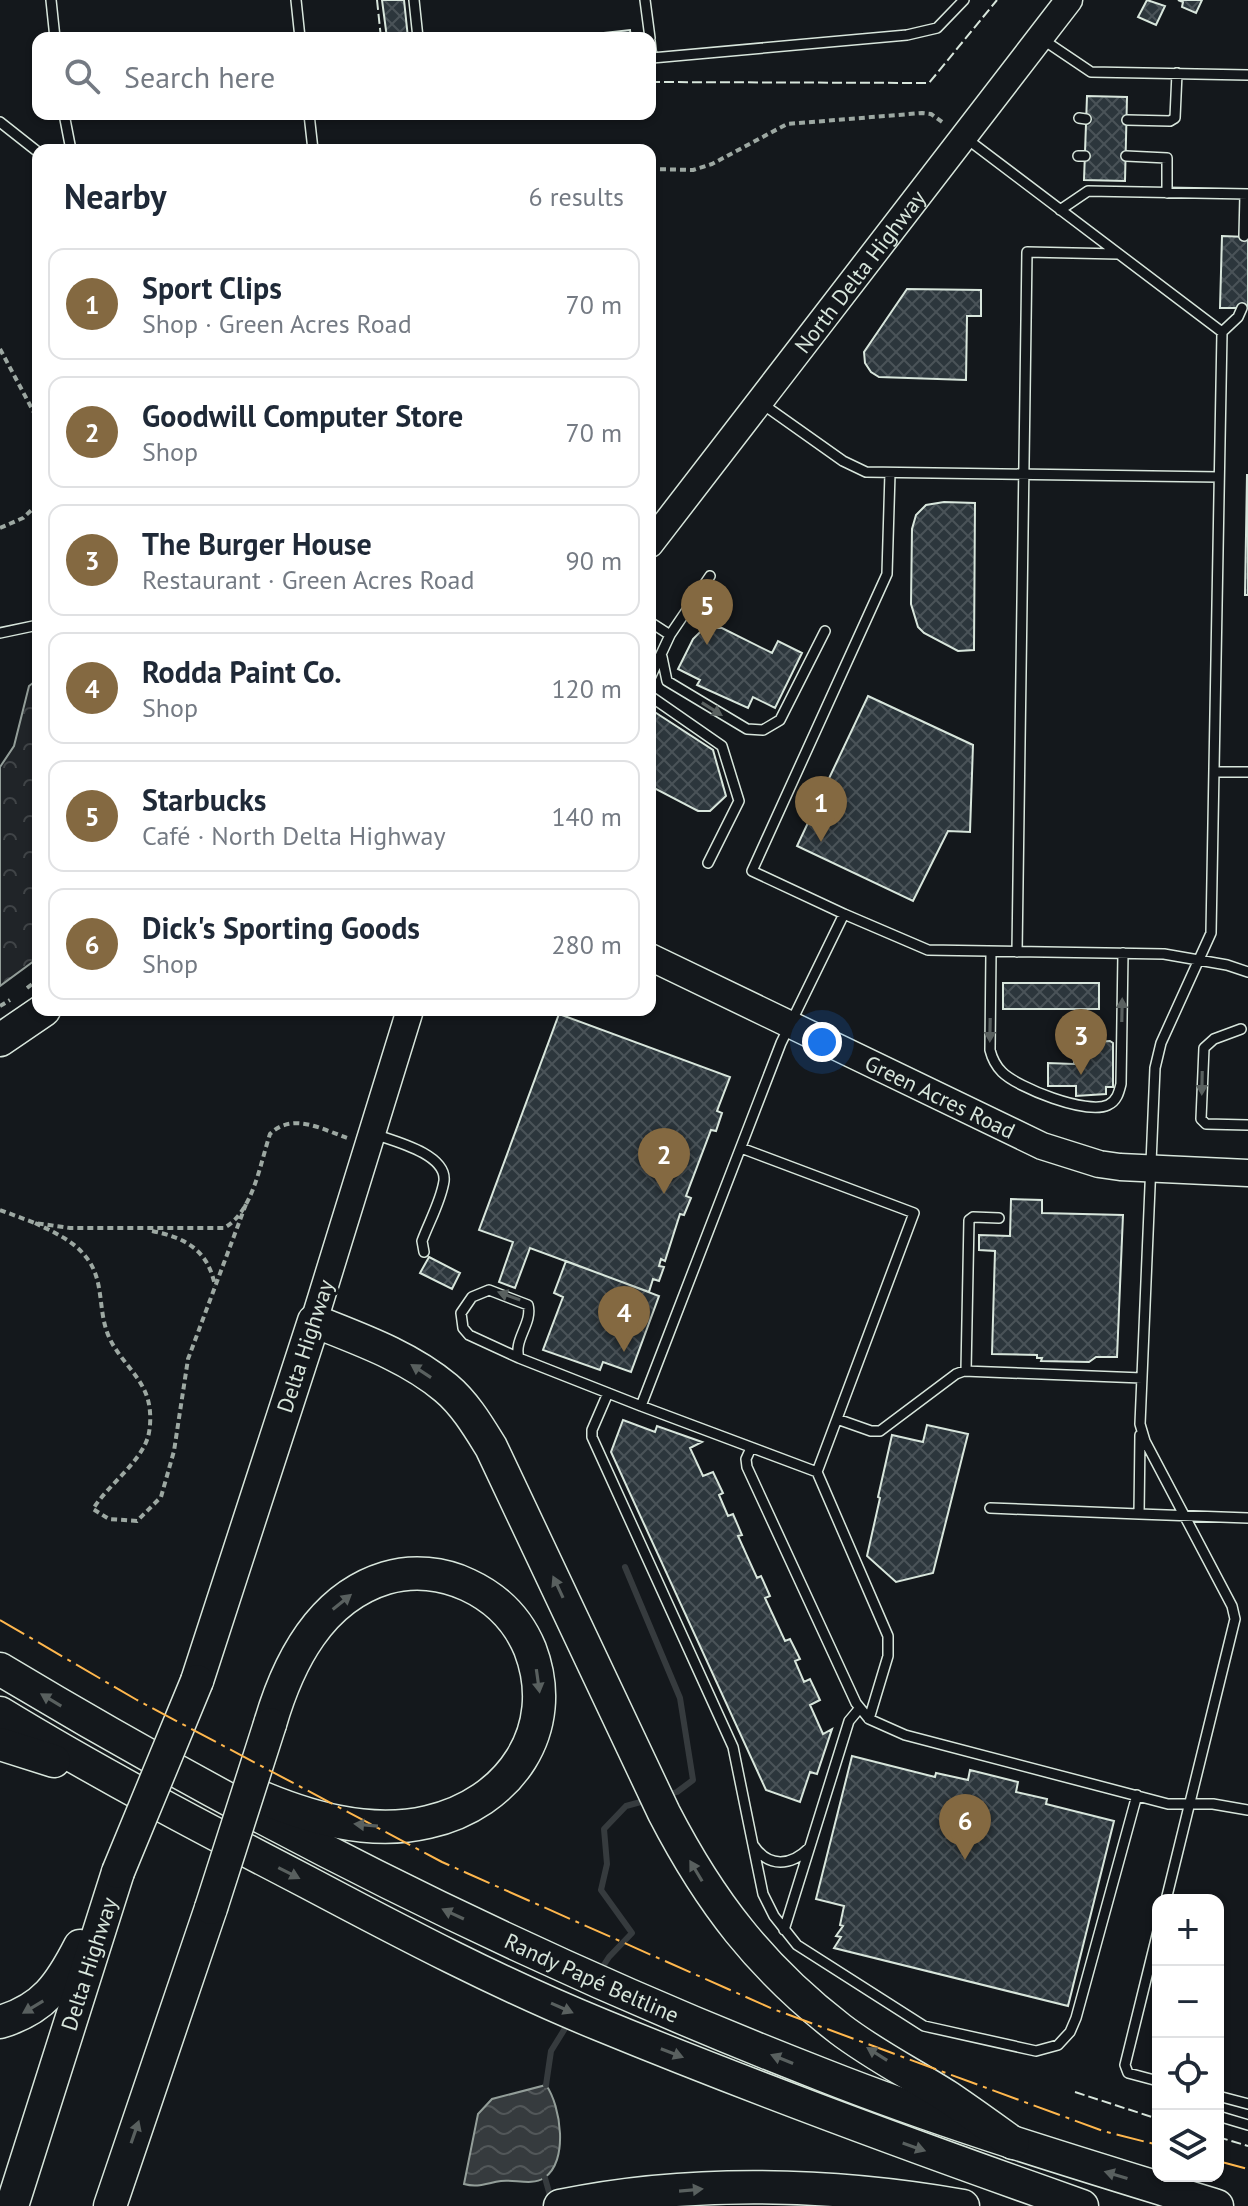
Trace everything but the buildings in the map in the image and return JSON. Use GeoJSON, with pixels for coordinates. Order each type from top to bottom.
{"type":"FeatureCollection","features":[{"type":"Feature","properties":{"kind":"highway"},"geometry":{"type":"LineString","coordinates":[[0,1040],[35,1016]]}},
{"type":"Feature","properties":{"kind":"highway"},"geometry":{"type":"LineString","coordinates":[[314,1321],[418,1368],[447,1388],[469,1414],[491,1447],[528,1522],[664,1813],[712,1897],[734,1928],[776,1974],[840,2029],[947,2096],[1013,2143]]}},
{"type":"Feature","properties":{"kind":"highway","name":"Delta Highway"},"geometry":{"type":"LineString","coordinates":[[12,2206],[197,1681],[314,1321]]}},
{"type":"Feature","properties":{"kind":"highway"},"geometry":{"type":"LineString","coordinates":[[104,1732],[294,1810],[362,1825],[406,1826],[467,1809],[506,1780],[531,1743],[538,1716],[538,1673],[527,1642],[496,1602],[480,1590],[439,1575],[417,1573],[393,1576],[355,1591],[320,1622],[293,1662],[270,1724],[211,1908],[110,2206]]}},
{"type":"Feature","properties":{"kind":"highway","name":"Randy Papé Beltline"},"geometry":{"type":"LineString","coordinates":[[0,1669],[104,1732],[271,1824],[524,1947],[637,1998],[825,2076],[1013,2143],[1217,2206]]}},
{"type":"Feature","properties":{"kind":"highway","name":"Randy Papé Beltline"},"geometry":{"type":"LineString","coordinates":[[0,1713],[117,1782],[390,1926],[525,1992],[599,2025],[880,2135],[1082,2206]]}},
{"type":"Feature","properties":{"kind":"highway"},"geometry":{"type":"LineString","coordinates":[[0,1744],[117,1782]]}},
{"type":"Feature","properties":{"kind":"highway"},"geometry":{"type":"LineString","coordinates":[[0,2022],[38,2005],[49,1996],[128,1873]]}},
{"type":"Feature","properties":{"kind":"highway","name":"Delta Highway"},"geometry":{"type":"LineString","coordinates":[[34,2206],[128,1873]]}},
{"type":"Feature","properties":{"kind":"highway"},"geometry":{"type":"LineString","coordinates":[[573,2203],[757,2187],[846,2191],[963,2206]]}},
{"type":"Feature","properties":{"kind":"street","name":"North Delta Highway"},"geometry":{"type":"LineString","coordinates":[[656,536],[1069,0]]}},
{"type":"Feature","properties":{"kind":"street","name":"Green Acres Road"},"geometry":{"type":"LineString","coordinates":[[656,960],[1042,1146],[1099,1164],[1248,1173]]}},
{"type":"Feature","properties":{"kind":"street","name":"Delta Highway"},"geometry":{"type":"LineString","coordinates":[[314,1321],[408,1016]]}},
{"type":"Feature","properties":{"kind":"lane"},"geometry":{"type":"LineString","coordinates":[[51,0],[54,32]]}},
{"type":"Feature","properties":{"kind":"lane"},"geometry":{"type":"LineString","coordinates":[[296,0],[299,32]]}},
{"type":"Feature","properties":{"kind":"lane"},"geometry":{"type":"LineString","coordinates":[[414,0],[417,32]]}},
{"type":"Feature","properties":{"kind":"lane"},"geometry":{"type":"LineString","coordinates":[[645,0],[649,32]]}},
{"type":"Feature","properties":{"kind":"lane"},"geometry":{"type":"LineString","coordinates":[[656,58],[907,35],[937,28],[964,0]]}},
{"type":"Feature","properties":{"kind":"lane"},"geometry":{"type":"LineString","coordinates":[[1039,38],[1091,72],[1248,75]]}},
{"type":"Feature","properties":{"kind":"lane"},"geometry":{"type":"LineString","coordinates":[[1127,120],[1170,121],[1175,118],[1177,73]]}},
{"type":"Feature","properties":{"kind":"lane"},"geometry":{"type":"LineString","coordinates":[[65,120],[70,144]]}},
{"type":"Feature","properties":{"kind":"lane"},"geometry":{"type":"LineString","coordinates":[[310,120],[312,144]]}},
{"type":"Feature","properties":{"kind":"lane"},"geometry":{"type":"LineString","coordinates":[[0,122],[32,147]]}},
{"type":"Feature","properties":{"kind":"lane"},"geometry":{"type":"LineString","coordinates":[[965,137],[1222,332]]}},
{"type":"Feature","properties":{"kind":"lane"},"geometry":{"type":"LineString","coordinates":[[1126,156],[1167,158],[1167,193]]}},
{"type":"Feature","properties":{"kind":"lane"},"geometry":{"type":"LineString","coordinates":[[1060,210],[1088,191],[1247,194],[1244,236]]}},
{"type":"Feature","properties":{"kind":"lane"},"geometry":{"type":"LineString","coordinates":[[1017,952],[1027,252],[1118,254]]}},
{"type":"Feature","properties":{"kind":"lane"},"geometry":{"type":"LineString","coordinates":[[1139,1514],[1149,1169],[1157,1056],[1211,933],[1222,332],[1238,317],[1242,308]]}},
{"type":"Feature","properties":{"kind":"lane"},"geometry":{"type":"LineString","coordinates":[[758,401],[854,468],[866,472],[1219,477]]}},
{"type":"Feature","properties":{"kind":"lane"},"geometry":{"type":"LineString","coordinates":[[890,473],[887,574],[752,871],[928,950],[1164,954],[1227,965],[1248,972]]}},
{"type":"Feature","properties":{"kind":"lane"},"geometry":{"type":"LineString","coordinates":[[656,668],[670,635],[710,576]]}},
{"type":"Feature","properties":{"kind":"lane"},"geometry":{"type":"LineString","coordinates":[[0,633],[32,626]]}},
{"type":"Feature","properties":{"kind":"lane"},"geometry":{"type":"LineString","coordinates":[[656,626],[670,635]]}},
{"type":"Feature","properties":{"kind":"lane"},"geometry":{"type":"LineString","coordinates":[[662,657],[667,681],[747,729],[763,730],[780,720],[825,631]]}},
{"type":"Feature","properties":{"kind":"lane"},"geometry":{"type":"LineString","coordinates":[[656,700],[722,746],[739,801],[708,863]]}},
{"type":"Feature","properties":{"kind":"lane"},"geometry":{"type":"LineString","coordinates":[[1214,772],[1248,772]]}},
{"type":"Feature","properties":{"kind":"lane"},"geometry":{"type":"LineString","coordinates":[[641,1406],[788,1024],[844,914]]}},
{"type":"Feature","properties":{"kind":"lane"},"geometry":{"type":"LineString","coordinates":[[991,952],[990,1050],[995,1063],[1011,1079],[1088,1108],[1109,1105],[1119,1090],[1123,953]]}},
{"type":"Feature","properties":{"kind":"lane"},"geometry":{"type":"LineString","coordinates":[[1241,1029],[1214,1039],[1204,1048],[1201,1119],[1206,1124],[1248,1125]]}},
{"type":"Feature","properties":{"kind":"lane"},"geometry":{"type":"LineString","coordinates":[[369,1140],[425,1153],[441,1167],[444,1180],[422,1241],[424,1252]]}},
{"type":"Feature","properties":{"kind":"lane"},"geometry":{"type":"LineString","coordinates":[[741,1148],[914,1213],[817,1472],[888,1636],[888,1656],[869,1719]]}},
{"type":"Feature","properties":{"kind":"lane"},"geometry":{"type":"LineString","coordinates":[[966,1371],[969,1220],[973,1217],[999,1218]]}},
{"type":"Feature","properties":{"kind":"lane"},"geometry":{"type":"LineString","coordinates":[[519,1358],[517,1350],[529,1315],[528,1305],[489,1290],[472,1297],[461,1313],[465,1332],[519,1358],[817,1472]]}},
{"type":"Feature","properties":{"kind":"lane"},"geometry":{"type":"LineString","coordinates":[[837,1419],[871,1431],[880,1431],[956,1374],[966,1371],[1142,1378]]}},
{"type":"Feature","properties":{"kind":"lane"},"geometry":{"type":"LineString","coordinates":[[608,1393],[592,1437],[733,1747],[763,1894],[784,1930],[797,1945],[924,2026],[1032,2051],[1052,2048],[1070,2032],[1079,2011],[1137,1795]]}},
{"type":"Feature","properties":{"kind":"lane"},"geometry":{"type":"LineString","coordinates":[[1140,1424],[1145,1441],[1232,1606],[1235,1619],[1168,1894]]}},
{"type":"Feature","properties":{"kind":"lane"},"geometry":{"type":"LineString","coordinates":[[751,1448],[746,1459],[747,1467],[859,1709],[869,1719],[905,1735],[1168,1804],[1213,1804],[1248,1810]]}},
{"type":"Feature","properties":{"kind":"lane"},"geometry":{"type":"LineString","coordinates":[[990,1508],[1248,1518]]}},
{"type":"Feature","properties":{"kind":"lane"},"geometry":{"type":"LineString","coordinates":[[784,1930],[849,1721],[859,1709]]}},
{"type":"Feature","properties":{"kind":"lane"},"geometry":{"type":"LineString","coordinates":[[752,1844],[762,1856],[776,1862],[791,1861],[810,1847]]}},
{"type":"Feature","properties":{"kind":"lane"},"geometry":{"type":"LineString","coordinates":[[1152,1955],[1125,2065],[1128,2073],[1152,2079]]}},
{"type":"Feature","properties":{"kind":"lane"},"geometry":{"type":"LineString","coordinates":[[1224,2098],[1248,2104]]}},
{"type":"Feature","properties":{"kind":"lane"},"geometry":{"type":"LineString","coordinates":[[1224,2118],[1248,2125]]}},
{"type":"Feature","properties":{"kind":"path"},"geometry":{"type":"LineString","coordinates":[[656,169],[693,170],[712,164],[787,124],[820,120],[931,114],[965,137]]}},
{"type":"Feature","properties":{"kind":"path"},"geometry":{"type":"LineString","coordinates":[[0,349],[32,409]]}},
{"type":"Feature","properties":{"kind":"path"},"geometry":{"type":"LineString","coordinates":[[0,528],[23,518],[32,510]]}},
{"type":"Feature","properties":{"kind":"path"},"geometry":{"type":"LineString","coordinates":[[0,1210],[71,1241],[87,1258],[100,1285],[107,1331],[116,1351],[141,1383],[149,1401],[150,1417],[148,1437],[141,1451],[119,1480],[102,1494],[93,1509],[109,1519],[137,1521],[161,1497],[174,1451],[188,1359],[270,1134],[277,1126],[301,1123],[369,1140]]}},
{"type":"Feature","properties":{"kind":"path"},"geometry":{"type":"LineString","coordinates":[[35,1223],[70,1228],[224,1228],[234,1222],[246,1204]]}},
{"type":"Feature","properties":{"kind":"path"},"geometry":{"type":"LineString","coordinates":[[144,1229],[193,1245],[203,1254],[212,1270],[215,1288]]}},
{"type":"Feature","properties":{"kind":"green space"},"geometry":{"type":"Polygon","coordinates":[[[32,684],[32,962],[0,986],[0,767],[14,746],[32,684]]]}},
{"type":"Feature","properties":{"kind":"water"},"geometry":{"type":"Polygon","coordinates":[[[546,2085],[556,2106],[560,2133],[560,2147],[552,2170],[534,2182],[464,2184],[478,2114],[492,2099],[546,2085]]]}},
{"type":"Feature","properties":{"kind":"waterway"},"geometry":{"type":"LineString","coordinates":[[625,1567],[680,1698],[693,1780],[667,1795]]}},
{"type":"Feature","properties":{"kind":"waterway"},"geometry":{"type":"LineString","coordinates":[[600,1971],[632,1933],[601,1890],[607,1864],[604,1829],[626,1806],[648,1800]]}},
{"type":"Feature","properties":{"kind":"waterway"},"geometry":{"type":"LineString","coordinates":[[546,2085],[551,2051],[569,2022]]}},
{"type":"Feature","properties":{"kind":"waterway"},"geometry":{"type":"LineString","coordinates":[[545,2178],[551,2199]]}},
{"type":"Feature","properties":{"kind":"fence"},"geometry":{"type":"LineString","coordinates":[[377,0],[380,32]]}},
{"type":"Feature","properties":{"kind":"fence"},"geometry":{"type":"LineString","coordinates":[[656,82],[929,83],[997,0]]}},
{"type":"Feature","properties":{"kind":"fence"},"geometry":{"type":"LineString","coordinates":[[1075,2092],[1152,2117]]}},
{"type":"Feature","properties":{"kind":"fence"},"geometry":{"type":"LineString","coordinates":[[1224,2139],[1248,2146]]}},
{"type":"Feature","properties":{"kind":"power"},"geometry":{"type":"LineString","coordinates":[[0,1620],[137,1700],[442,1862],[773,2009],[1103,2131],[1152,2143]]}},
{"type":"Feature","properties":{"kind":"power"},"geometry":{"type":"LineString","coordinates":[[1224,2163],[1248,2169]]}},
{"type":"Feature","properties":{"kind":"place","name":"Starbucks"},"geometry":{"type":"Point","coordinates":[707,645]}},
{"type":"Feature","properties":{"kind":"place","name":"Sport Clips"},"geometry":{"type":"Point","coordinates":[821,842]}},
{"type":"Feature","properties":{"kind":"place","name":"The Burger House"},"geometry":{"type":"Point","coordinates":[1081,1075]}},
{"type":"Feature","properties":{"kind":"place","name":"Goodwill Computer Store"},"geometry":{"type":"Point","coordinates":[664,1194]}},
{"type":"Feature","properties":{"kind":"place","name":"Rodda Paint Co."},"geometry":{"type":"Point","coordinates":[624,1352]}},
{"type":"Feature","properties":{"kind":"place","name":"Dick's Sporting Goods"},"geometry":{"type":"Point","coordinates":[965,1860]}}]}
